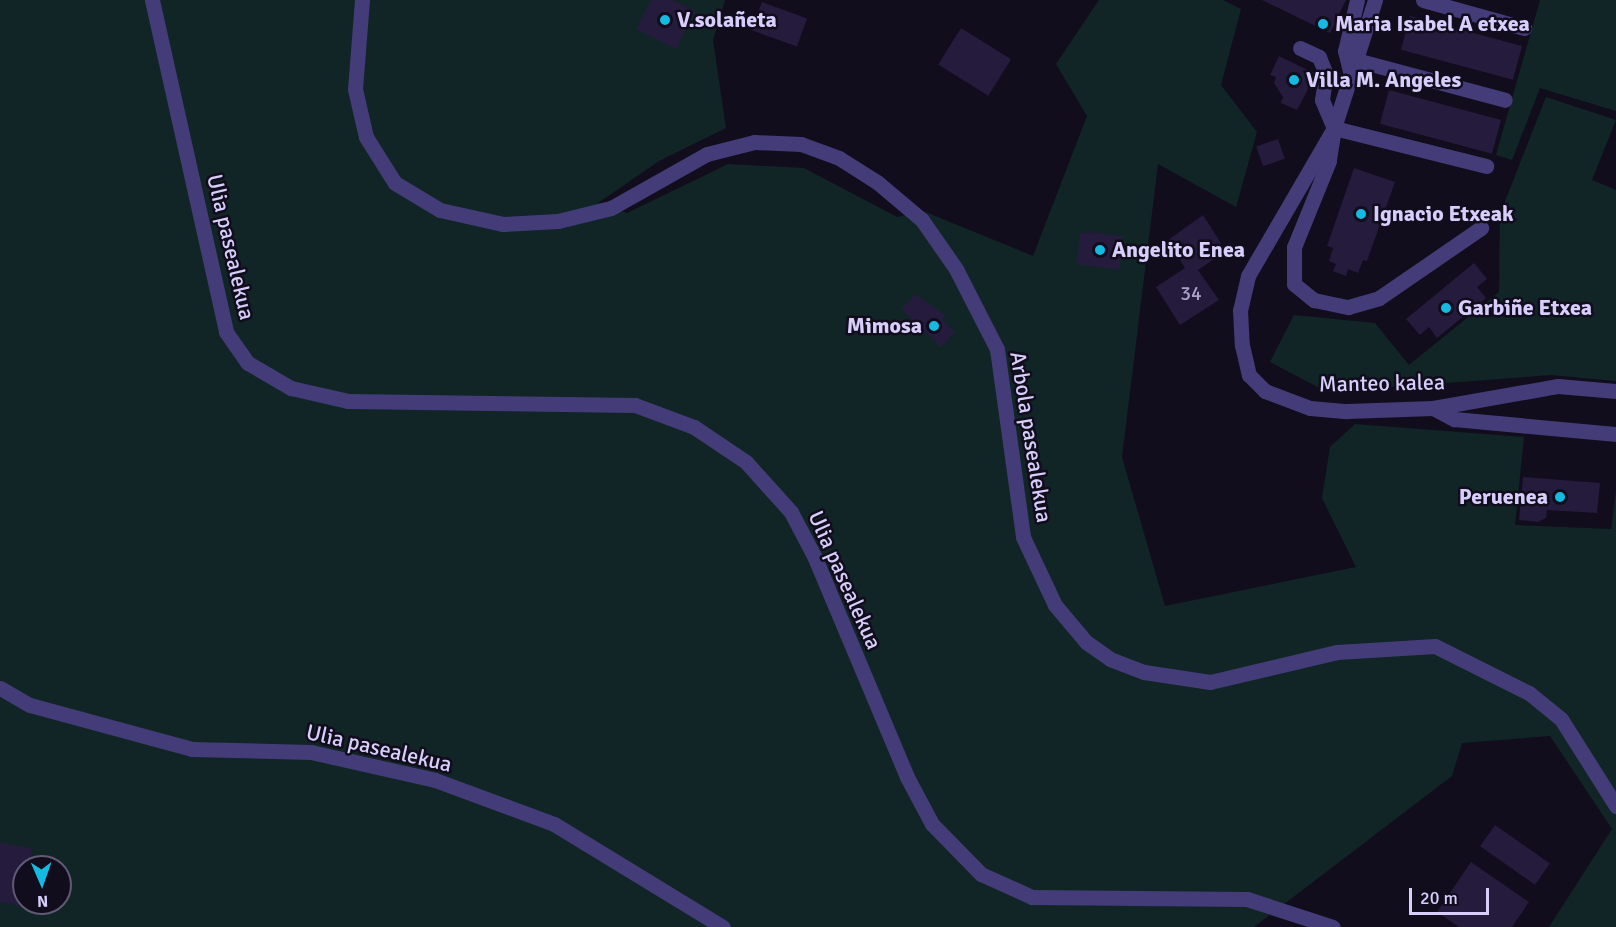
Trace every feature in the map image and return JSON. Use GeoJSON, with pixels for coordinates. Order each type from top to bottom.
{"type":"FeatureCollection","features":[{"type":"Feature","properties":{"kind":"street","name":"Ulia pasealekua"},"geometry":{"type":"LineString","coordinates":[[152,0],[226,332],[248,363],[291,388],[348,401],[635,405],[694,427],[746,462],[791,512],[815,558],[907,777],[932,824],[981,874],[1032,897],[1247,899],[1333,927]]}},
{"type":"Feature","properties":{"kind":"street","name":"Arbola pasealekua"},"geometry":{"type":"LineString","coordinates":[[362,0],[355,89],[366,136],[394,183],[440,210],[503,224],[558,221],[611,208],[707,154],[754,142],[801,144],[839,158],[877,182],[922,220],[957,269],[997,349],[1023,537],[1055,605],[1086,642],[1110,659],[1144,672],[1210,682],[1337,652],[1435,646],[1529,693],[1560,719],[1616,806]]}},
{"type":"Feature","properties":{"kind":"street"},"geometry":{"type":"LineString","coordinates":[[1357,0],[1345,51],[1354,67],[1505,100]]}},
{"type":"Feature","properties":{"kind":"street","name":"Manteo kalea"},"geometry":{"type":"LineString","coordinates":[[1375,0],[1334,128],[1329,161],[1294,247],[1294,284],[1314,300],[1348,307],[1379,298],[1481,228]]}},
{"type":"Feature","properties":{"kind":"street"},"geometry":{"type":"LineString","coordinates":[[1423,0],[1524,28]]}},
{"type":"Feature","properties":{"kind":"street"},"geometry":{"type":"LineString","coordinates":[[1300,48],[1319,57],[1326,74],[1322,100],[1334,128],[1486,166]]}},
{"type":"Feature","properties":{"kind":"street","name":"Manteo kalea"},"geometry":{"type":"LineString","coordinates":[[1334,128],[1248,276],[1240,310],[1248,375],[1265,391],[1310,408],[1433,408],[1558,386],[1616,391]]}},
{"type":"Feature","properties":{"kind":"street"},"geometry":{"type":"LineString","coordinates":[[1433,408],[1454,419],[1616,434]]}},
{"type":"Feature","properties":{"kind":"street","name":"Ulia pasealekua"},"geometry":{"type":"LineString","coordinates":[[0,688],[30,705],[192,749],[311,752],[435,780],[554,824],[723,927]]}},
{"type":"Feature","properties":{"kind":"green space"},"geometry":{"type":"Polygon","coordinates":[[[0,0],[725,0],[713,40],[726,128],[659,161],[598,203],[627,213],[728,164],[804,168],[897,217],[923,211],[1033,256],[1087,116],[1056,64],[1099,0],[1223,0],[1241,9],[1221,85],[1257,132],[1236,207],[1158,164],[1122,457],[1165,606],[1356,567],[1322,498],[1330,447],[1355,424],[1524,437],[1515,525],[1611,529],[1616,491],[1616,927],[1549,927],[1612,829],[1550,736],[1462,743],[1452,776],[1254,927],[0,927],[0,0]]]}},
{"type":"Feature","properties":{"kind":"green space"},"geometry":{"type":"Polygon","coordinates":[[[1540,0],[1616,0],[1616,111],[1540,88],[1512,160],[1496,155],[1540,0]]]}},
{"type":"Feature","properties":{"kind":"green space"},"geometry":{"type":"Polygon","coordinates":[[[1546,97],[1616,120],[1592,180],[1616,190],[1616,381],[1551,375],[1327,392],[1270,362],[1294,315],[1375,323],[1409,365],[1499,292],[1500,214],[1546,97]]]}},
{"type":"Feature","properties":{"kind":"building","name":"V.solañeta"},"geometry":{"type":"Polygon","coordinates":[[[651,0],[672,0],[695,11],[676,49],[636,29],[651,0]]]}},
{"type":"Feature","properties":{"kind":"building","name":"Maria Isabel A etxea"},"geometry":{"type":"Polygon","coordinates":[[[1262,0],[1346,0],[1330,33],[1262,0]]]}},
{"type":"Feature","properties":{"kind":"building"},"geometry":{"type":"Polygon","coordinates":[[[762,2],[807,18],[797,47],[752,30],[762,2]]]}},
{"type":"Feature","properties":{"kind":"building"},"geometry":{"type":"Polygon","coordinates":[[[1410,16],[1522,46],[1513,80],[1401,50],[1410,16]]]}},
{"type":"Feature","properties":{"kind":"building"},"geometry":{"type":"Polygon","coordinates":[[[961,28],[1011,59],[988,96],[938,64],[961,28]]]}},
{"type":"Feature","properties":{"kind":"building","name":"Villa M. Angeles"},"geometry":{"type":"Polygon","coordinates":[[[1279,56],[1316,74],[1297,110],[1281,103],[1283,97],[1274,83],[1276,77],[1270,75],[1279,56]]]}},
{"type":"Feature","properties":{"kind":"building"},"geometry":{"type":"Polygon","coordinates":[[[1389,90],[1501,120],[1492,154],[1380,124],[1389,90]]]}},
{"type":"Feature","properties":{"kind":"building"},"geometry":{"type":"Polygon","coordinates":[[[1278,139],[1285,159],[1263,166],[1256,146],[1278,139]]]}},
{"type":"Feature","properties":{"kind":"building","name":"Ignacio Etxeak"},"geometry":{"type":"Polygon","coordinates":[[[1354,168],[1395,182],[1367,261],[1363,260],[1358,273],[1348,269],[1346,276],[1333,271],[1336,264],[1329,261],[1333,248],[1327,246],[1354,168]]]}},
{"type":"Feature","properties":{"kind":"building"},"geometry":{"type":"Polygon","coordinates":[[[1203,215],[1226,251],[1198,270],[1219,300],[1180,325],[1156,287],[1185,268],[1168,240],[1203,215]]]}},
{"type":"Feature","properties":{"kind":"building","name":"Angelito Enea"},"geometry":{"type":"Polygon","coordinates":[[[1092,232],[1122,236],[1120,270],[1077,264],[1080,233],[1092,232]]]}},
{"type":"Feature","properties":{"kind":"building","name":"Garbiñe Etxea"},"geometry":{"type":"Polygon","coordinates":[[[1474,263],[1487,279],[1477,287],[1486,298],[1437,338],[1429,327],[1420,335],[1406,319],[1474,263]]]}},
{"type":"Feature","properties":{"kind":"building","name":"Mimosa"},"geometry":{"type":"Polygon","coordinates":[[[915,294],[946,316],[942,319],[955,332],[941,347],[901,309],[915,294]]]}},
{"type":"Feature","properties":{"kind":"building","name":"Peruenea"},"geometry":{"type":"Polygon","coordinates":[[[1523,477],[1600,483],[1597,513],[1547,510],[1546,518],[1538,522],[1519,520],[1523,477]]]}},
{"type":"Feature","properties":{"kind":"building"},"geometry":{"type":"Polygon","coordinates":[[[1495,825],[1550,863],[1535,885],[1480,846],[1495,825]]]}},
{"type":"Feature","properties":{"kind":"building"},"geometry":{"type":"Polygon","coordinates":[[[0,842],[32,849],[31,855],[12,855],[12,904],[0,902],[0,842]]]}},
{"type":"Feature","properties":{"kind":"building"},"geometry":{"type":"Polygon","coordinates":[[[1471,862],[1529,902],[1512,927],[1459,927],[1437,912],[1471,862]]]}},
{"type":"Feature","properties":{"kind":"place","name":"V.solañeta"},"geometry":{"type":"Point","coordinates":[665,20]}},
{"type":"Feature","properties":{"kind":"place","name":"Maria Isabel A etxea"},"geometry":{"type":"Point","coordinates":[1323,24]}},
{"type":"Feature","properties":{"kind":"place","name":"Villa M. Angeles"},"geometry":{"type":"Point","coordinates":[1294,80]}},
{"type":"Feature","properties":{"kind":"place","name":"Ignacio Etxeak"},"geometry":{"type":"Point","coordinates":[1361,214]}},
{"type":"Feature","properties":{"kind":"place","name":"Angelito Enea"},"geometry":{"type":"Point","coordinates":[1100,250]}},
{"type":"Feature","properties":{"kind":"place","name":"Garbiñe Etxea"},"geometry":{"type":"Point","coordinates":[1446,308]}},
{"type":"Feature","properties":{"kind":"place","name":"Mimosa"},"geometry":{"type":"Point","coordinates":[934,326]}},
{"type":"Feature","properties":{"kind":"place","name":"Peruenea"},"geometry":{"type":"Point","coordinates":[1560,497]}}]}
